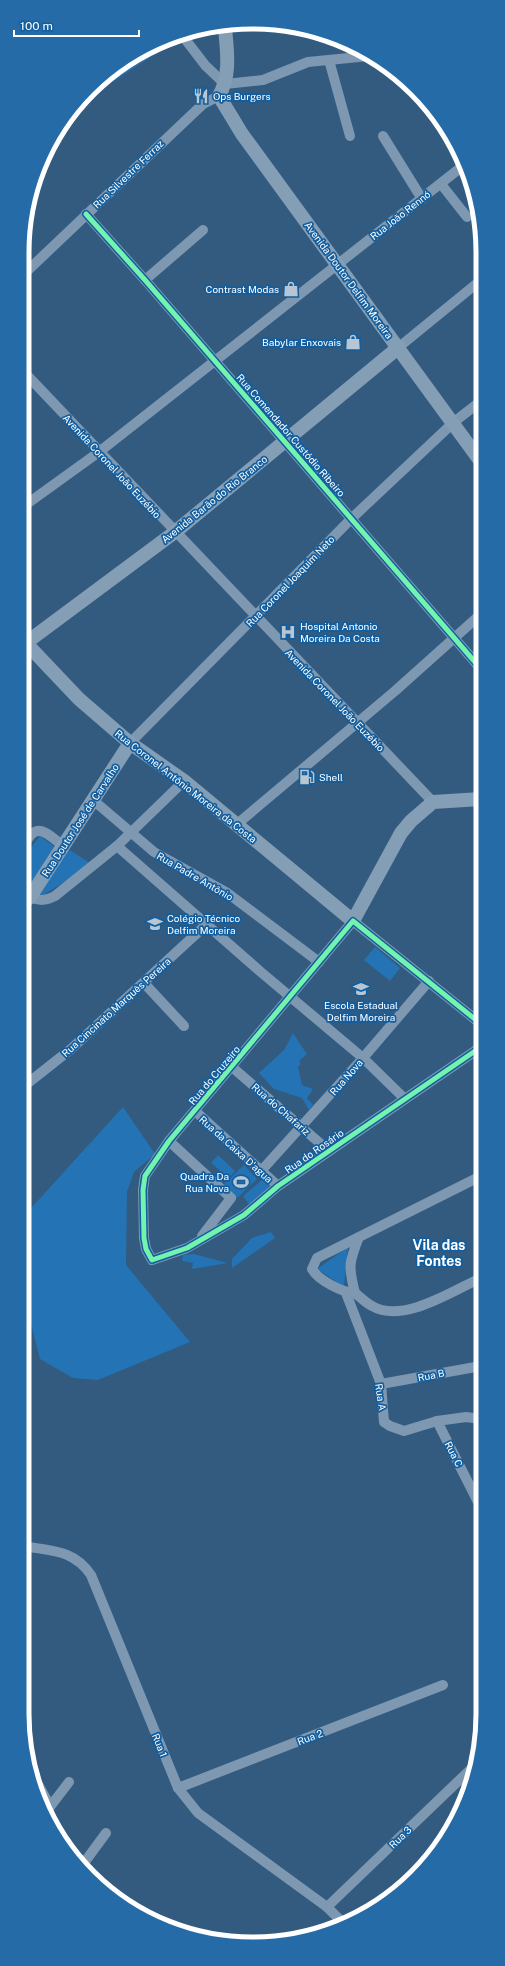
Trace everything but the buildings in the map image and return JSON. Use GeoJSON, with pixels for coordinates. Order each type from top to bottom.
{"type":"FeatureCollection","features":[{"type":"Feature","properties":{"kind":"main road"},"geometry":{"type":"LineString","coordinates":[[222,90],[228,58],[225,31]]}},
{"type":"Feature","properties":{"kind":"main road","name":"Avenida Doutor Delfim Moreira"},"geometry":{"type":"LineString","coordinates":[[222,90],[242,134],[454,422],[476,455]]}},
{"type":"Feature","properties":{"kind":"main road","name":"Avenida Barão do Rio Branco"},"geometry":{"type":"LineString","coordinates":[[29,639],[175,532],[398,347]]}},
{"type":"Feature","properties":{"kind":"main road","name":"Rua Coronel Antônio Moreira da Costa"},"geometry":{"type":"LineString","coordinates":[[29,648],[79,699],[130,743],[184,781],[353,921]]}},
{"type":"Feature","properties":{"kind":"main road","name":"Rua Doutor José de Carvalho"},"geometry":{"type":"LineString","coordinates":[[29,892],[64,846],[130,743]]}},
{"type":"Feature","properties":{"kind":"main road"},"geometry":{"type":"LineString","coordinates":[[353,921],[401,833],[411,821],[433,802],[476,799]]}},
{"type":"Feature","properties":{"kind":"street"},"geometry":{"type":"LineString","coordinates":[[186,40],[206,65],[222,90],[263,80],[308,62],[360,57]]}},
{"type":"Feature","properties":{"kind":"street"},"geometry":{"type":"LineString","coordinates":[[329,60],[350,136]]}},
{"type":"Feature","properties":{"kind":"street","name":"Rua Silvestre Ferraz"},"geometry":{"type":"LineString","coordinates":[[29,269],[203,104],[222,90]]}},
{"type":"Feature","properties":{"kind":"street"},"geometry":{"type":"LineString","coordinates":[[383,136],[422,199]]}},
{"type":"Feature","properties":{"kind":"street","name":"Rua João Rennó"},"geometry":{"type":"LineString","coordinates":[[29,502],[99,452],[216,362],[460,169]]}},
{"type":"Feature","properties":{"kind":"street"},"geometry":{"type":"LineString","coordinates":[[441,184],[467,217]]}},
{"type":"Feature","properties":{"kind":"street","name":"Rua Comendador Custódio Ribeiro"},"geometry":{"type":"LineString","coordinates":[[86,214],[146,280],[476,663]]}},
{"type":"Feature","properties":{"kind":"street"},"geometry":{"type":"LineString","coordinates":[[146,280],[203,230]]}},
{"type":"Feature","properties":{"kind":"street"},"geometry":{"type":"LineString","coordinates":[[398,347],[476,284]]}},
{"type":"Feature","properties":{"kind":"street","name":"Avenida Coronel João Euzébio"},"geometry":{"type":"LineString","coordinates":[[29,377],[433,802]]}},
{"type":"Feature","properties":{"kind":"street","name":"Rua Coronel Joaquim Neto"},"geometry":{"type":"LineString","coordinates":[[130,743],[351,519],[454,422],[476,405]]}},
{"type":"Feature","properties":{"kind":"street"},"geometry":{"type":"LineString","coordinates":[[236,824],[395,691],[476,618]]}},
{"type":"Feature","properties":{"kind":"street"},"geometry":{"type":"LineString","coordinates":[[29,898],[38,901],[47,900],[55,896],[118,846],[184,781]]}},
{"type":"Feature","properties":{"kind":"street","name":"Rua Padre Antônio"},"geometry":{"type":"LineString","coordinates":[[93,800],[154,852],[226,892],[319,962]]}},
{"type":"Feature","properties":{"kind":"street"},"geometry":{"type":"LineString","coordinates":[[29,838],[37,831],[44,832],[64,846]]}},
{"type":"Feature","properties":{"kind":"street"},"geometry":{"type":"LineString","coordinates":[[118,846],[262,974],[292,996],[363,1058],[405,1099]]}},
{"type":"Feature","properties":{"kind":"street"},"geometry":{"type":"LineString","coordinates":[[353,921],[476,1020]]}},
{"type":"Feature","properties":{"kind":"street","name":"Rua do Cruzeiro"},"geometry":{"type":"LineString","coordinates":[[152,1260],[146,1249],[144,1238],[143,1190],[145,1176],[169,1141],[292,996],[353,921]]}},
{"type":"Feature","properties":{"kind":"street","name":"Rua Cincinato Marquês Pereira"},"geometry":{"type":"LineString","coordinates":[[29,1082],[71,1049],[207,924]]}},
{"type":"Feature","properties":{"kind":"street","name":"Rua Nova"},"geometry":{"type":"LineString","coordinates":[[261,1172],[363,1058],[429,981]]}},
{"type":"Feature","properties":{"kind":"street"},"geometry":{"type":"LineString","coordinates":[[144,983],[184,1026]]}},
{"type":"Feature","properties":{"kind":"street","name":"Rua do Rosário"},"geometry":{"type":"LineString","coordinates":[[152,1260],[187,1248],[244,1215],[278,1186],[476,1050]]}},
{"type":"Feature","properties":{"kind":"street","name":"Rua do Chafariz"},"geometry":{"type":"LineString","coordinates":[[232,1067],[329,1152]]}},
{"type":"Feature","properties":{"kind":"street","name":"Rua da Caixa D'agua"},"geometry":{"type":"LineString","coordinates":[[195,1111],[278,1186]]}},
{"type":"Feature","properties":{"kind":"street"},"geometry":{"type":"LineString","coordinates":[[169,1141],[231,1198],[199,1240]]}},
{"type":"Feature","properties":{"kind":"street"},"geometry":{"type":"LineString","coordinates":[[476,1178],[317,1258],[312,1269],[315,1275],[384,1311],[403,1312],[416,1308],[476,1280]]}},
{"type":"Feature","properties":{"kind":"street","name":"Rua A"},"geometry":{"type":"LineString","coordinates":[[359,1237],[350,1260],[350,1293],[381,1384],[384,1422],[404,1431],[437,1421],[466,1417],[476,1418]]}},
{"type":"Feature","properties":{"kind":"street","name":"Rua B"},"geometry":{"type":"LineString","coordinates":[[381,1384],[476,1367]]}},
{"type":"Feature","properties":{"kind":"street","name":"Rua C"},"geometry":{"type":"LineString","coordinates":[[437,1421],[476,1498]]}},
{"type":"Feature","properties":{"kind":"street","name":"Rua 1"},"geometry":{"type":"LineString","coordinates":[[29,1547],[64,1553],[74,1557],[84,1564],[91,1575],[178,1788],[198,1813],[327,1907],[339,1919]]}},
{"type":"Feature","properties":{"kind":"street","name":"Rua 2"},"geometry":{"type":"LineString","coordinates":[[178,1788],[443,1685]]}},
{"type":"Feature","properties":{"kind":"street","name":"Rua 3"},"geometry":{"type":"LineString","coordinates":[[327,1907],[468,1772]]}},
{"type":"Feature","properties":{"kind":"street"},"geometry":{"type":"LineString","coordinates":[[50,1807],[69,1782]]}},
{"type":"Feature","properties":{"kind":"street"},"geometry":{"type":"LineString","coordinates":[[85,1862],[106,1833]]}},
{"type":"Feature","properties":{"kind":"shaded area"},"geometry":{"type":"Polygon","coordinates":[[[167,46],[94,94],[116,75],[128,67],[167,46]]]}},
{"type":"Feature","properties":{"kind":"shaded area"},"geometry":{"type":"Polygon","coordinates":[[[40,836],[58,849],[33,883],[29,880],[29,850],[40,836]]]}},
{"type":"Feature","properties":{"kind":"shaded area"},"geometry":{"type":"Polygon","coordinates":[[[68,849],[93,865],[41,896],[39,895],[68,849]]]}},
{"type":"Feature","properties":{"kind":"shaded area"},"geometry":{"type":"Polygon","coordinates":[[[375,947],[400,968],[390,981],[364,960],[375,947]]]}},
{"type":"Feature","properties":{"kind":"shaded area"},"geometry":{"type":"Polygon","coordinates":[[[293,1033],[307,1054],[299,1061],[301,1064],[298,1067],[302,1085],[313,1089],[307,1098],[313,1105],[309,1110],[302,1098],[274,1089],[259,1073],[284,1050],[293,1033]]]}},
{"type":"Feature","properties":{"kind":"shaded area"},"geometry":{"type":"Polygon","coordinates":[[[123,1107],[155,1154],[134,1172],[127,1192],[126,1265],[190,1342],[98,1380],[73,1378],[40,1359],[29,1316],[29,1210],[123,1107]]]}},
{"type":"Feature","properties":{"kind":"shaded area"},"geometry":{"type":"Polygon","coordinates":[[[218,1155],[235,1171],[229,1178],[211,1163],[218,1155]]]}},
{"type":"Feature","properties":{"kind":"shaded area","name":"Quadra Da Rua Nova"},"geometry":{"type":"Polygon","coordinates":[[[244,1165],[257,1179],[237,1198],[224,1184],[244,1165]]]}},
{"type":"Feature","properties":{"kind":"shaded area"},"geometry":{"type":"Polygon","coordinates":[[[263,1179],[272,1188],[249,1204],[243,1196],[263,1179]]]}},
{"type":"Feature","properties":{"kind":"shaded area"},"geometry":{"type":"Polygon","coordinates":[[[271,1232],[275,1238],[232,1268],[232,1259],[252,1238],[271,1232]]]}},
{"type":"Feature","properties":{"kind":"shaded area"},"geometry":{"type":"Polygon","coordinates":[[[348,1247],[344,1287],[317,1269],[348,1247]]]}},
{"type":"Feature","properties":{"kind":"shaded area"},"geometry":{"type":"Polygon","coordinates":[[[194,1254],[228,1263],[192,1269],[193,1263],[182,1261],[183,1255],[194,1254]]]}},
{"type":"Feature","properties":{"kind":"cycle path"},"geometry":{"type":"LineString","coordinates":[[86,214],[145,280],[476,663]]}},
{"type":"Feature","properties":{"kind":"cycle path"},"geometry":{"type":"LineString","coordinates":[[476,1020],[353,921],[169,1141],[145,1176],[143,1190],[144,1238],[146,1249],[152,1260],[187,1248],[244,1215],[278,1186],[476,1050]]}},
{"type":"Feature","properties":{"kind":"place","name":"Ops Burgers"},"geometry":{"type":"Point","coordinates":[201,96]}},
{"type":"Feature","properties":{"kind":"place","name":"Contrast Modas"},"geometry":{"type":"Point","coordinates":[291,289]}},
{"type":"Feature","properties":{"kind":"place","name":"Babylar Enxovais"},"geometry":{"type":"Point","coordinates":[353,342]}},
{"type":"Feature","properties":{"kind":"place","name":"Hospital Antonio Moreira Da Costa"},"geometry":{"type":"Point","coordinates":[288,632]}},
{"type":"Feature","properties":{"kind":"place","name":"Shell"},"geometry":{"type":"Point","coordinates":[307,777]}},
{"type":"Feature","properties":{"kind":"place","name":"Colégio Técnico Delfim Moreira"},"geometry":{"type":"Point","coordinates":[155,924]}},
{"type":"Feature","properties":{"kind":"place","name":"Escola Estadual Delfim Moreira"},"geometry":{"type":"Point","coordinates":[361,989]}},
{"type":"Feature","properties":{"kind":"place","name":"Quadra Da Rua Nova"},"geometry":{"type":"Point","coordinates":[241,1182]}},
{"type":"Feature","properties":{"kind":"district","name":"Vila das Fontes"},"geometry":{"type":"Point","coordinates":[439,1254]}}]}
